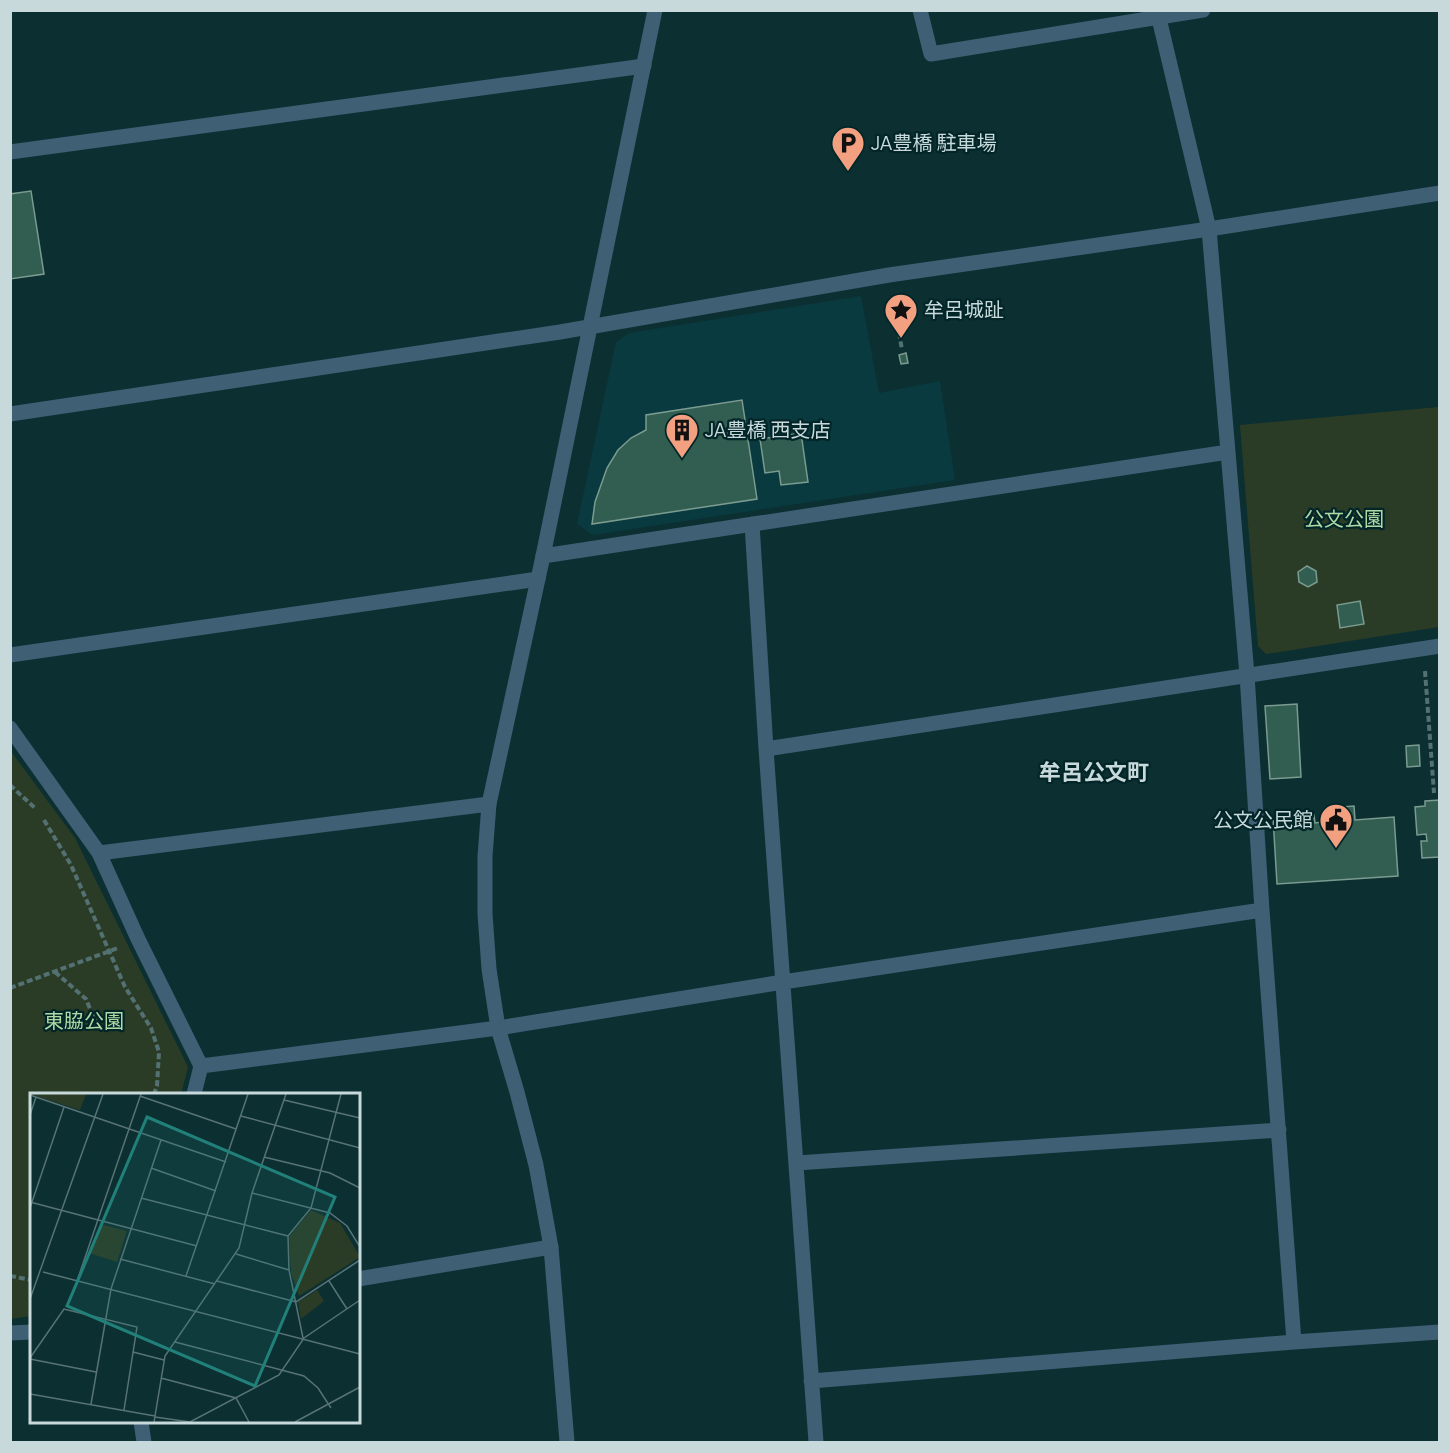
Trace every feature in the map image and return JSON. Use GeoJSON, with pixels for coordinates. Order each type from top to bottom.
{"type":"FeatureCollection","features":[{"type":"Feature","properties":{"kind":"street"},"geometry":{"type":"LineString","coordinates":[[567,1443],[551,1247],[536,1165],[498,1028],[489,969],[485,914],[485,856],[489,804],[543,556],[655,10]]}},
{"type":"Feature","properties":{"kind":"street"},"geometry":{"type":"LineString","coordinates":[[920,10],[931,54],[1158,14],[1203,10]]}},
{"type":"Feature","properties":{"kind":"street"},"geometry":{"type":"LineString","coordinates":[[1158,14],[1209,229],[1247,675],[1294,1342]]}},
{"type":"Feature","properties":{"kind":"street"},"geometry":{"type":"LineString","coordinates":[[10,152],[644,66]]}},
{"type":"Feature","properties":{"kind":"street"},"geometry":{"type":"LineString","coordinates":[[10,414],[590,328],[889,275],[1440,193]]}},
{"type":"Feature","properties":{"kind":"street"},"geometry":{"type":"LineString","coordinates":[[543,556],[1228,452]]}},
{"type":"Feature","properties":{"kind":"street"},"geometry":{"type":"LineString","coordinates":[[752,524],[816,1443]]}},
{"type":"Feature","properties":{"kind":"street"},"geometry":{"type":"LineString","coordinates":[[10,655],[538,579]]}},
{"type":"Feature","properties":{"kind":"street"},"geometry":{"type":"LineString","coordinates":[[766,749],[1440,646]]}},
{"type":"Feature","properties":{"kind":"street"},"geometry":{"type":"LineString","coordinates":[[10,728],[99,853],[138,939],[201,1066],[194,1093]]}},
{"type":"Feature","properties":{"kind":"street"},"geometry":{"type":"LineString","coordinates":[[99,853],[489,804]]}},
{"type":"Feature","properties":{"kind":"street"},"geometry":{"type":"LineString","coordinates":[[201,1066],[498,1028],[783,982],[1262,910]]}},
{"type":"Feature","properties":{"kind":"street"},"geometry":{"type":"LineString","coordinates":[[797,1163],[1279,1130]]}},
{"type":"Feature","properties":{"kind":"street"},"geometry":{"type":"LineString","coordinates":[[360,1279],[551,1247]]}},
{"type":"Feature","properties":{"kind":"street"},"geometry":{"type":"LineString","coordinates":[[10,1334],[30,1332]]}},
{"type":"Feature","properties":{"kind":"street"},"geometry":{"type":"LineString","coordinates":[[811,1381],[1440,1332]]}},
{"type":"Feature","properties":{"kind":"street"},"geometry":{"type":"LineString","coordinates":[[141,1423],[144,1443]]}},
{"type":"Feature","properties":{"kind":"path"},"geometry":{"type":"LineString","coordinates":[[894,305],[902,350]]}},
{"type":"Feature","properties":{"kind":"path"},"geometry":{"type":"LineString","coordinates":[[1424,649],[1434,793]]}},
{"type":"Feature","properties":{"kind":"path"},"geometry":{"type":"LineString","coordinates":[[10,785],[38,811],[72,865],[125,987],[151,1028],[159,1052],[155,1093]]}},
{"type":"Feature","properties":{"kind":"path"},"geometry":{"type":"LineString","coordinates":[[10,988],[110,952],[138,939]]}},
{"type":"Feature","properties":{"kind":"path"},"geometry":{"type":"LineString","coordinates":[[55,972],[86,999],[97,1026]]}},
{"type":"Feature","properties":{"kind":"path"},"geometry":{"type":"LineString","coordinates":[[10,1276],[30,1280]]}},
{"type":"Feature","properties":{"kind":"shaded area"},"geometry":{"type":"Polygon","coordinates":[[[861,296],[879,393],[940,381],[955,480],[593,535],[577,524],[616,342],[629,333],[861,296]]]}},
{"type":"Feature","properties":{"kind":"green space","name":"公文公園"},"geometry":{"type":"Polygon","coordinates":[[[1439,407],[1439,627],[1266,654],[1258,646],[1240,425],[1439,407]]]}},
{"type":"Feature","properties":{"kind":"green space","name":"東脇公園"},"geometry":{"type":"Polygon","coordinates":[[[10,750],[75,838],[188,1067],[181,1093],[30,1093],[30,1316],[10,1319],[10,750]]]}},
{"type":"Feature","properties":{"kind":"building"},"geometry":{"type":"Polygon","coordinates":[[[31,191],[44,274],[10,279],[10,194],[31,191]]]}},
{"type":"Feature","properties":{"kind":"building"},"geometry":{"type":"Polygon","coordinates":[[[906,353],[908,363],[901,364],[899,355],[906,353]]]}},
{"type":"Feature","properties":{"kind":"building","name":"JA豊橋 西支店"},"geometry":{"type":"Polygon","coordinates":[[[742,400],[757,499],[592,524],[595,502],[607,468],[618,450],[631,438],[646,430],[646,415],[742,400]]]}},
{"type":"Feature","properties":{"kind":"building"},"geometry":{"type":"Polygon","coordinates":[[[801,433],[808,482],[781,485],[779,471],[765,473],[760,439],[801,433]]]}},
{"type":"Feature","properties":{"kind":"building"},"geometry":{"type":"Polygon","coordinates":[[[1307,566],[1316,571],[1317,582],[1308,587],[1299,582],[1298,572],[1307,566]]]}},
{"type":"Feature","properties":{"kind":"building"},"geometry":{"type":"Polygon","coordinates":[[[1360,601],[1364,624],[1340,628],[1337,605],[1360,601]]]}},
{"type":"Feature","properties":{"kind":"building"},"geometry":{"type":"Polygon","coordinates":[[[1297,704],[1301,777],[1270,779],[1265,706],[1297,704]]]}},
{"type":"Feature","properties":{"kind":"building"},"geometry":{"type":"Polygon","coordinates":[[[1419,745],[1420,766],[1407,767],[1406,746],[1419,745]]]}},
{"type":"Feature","properties":{"kind":"building"},"geometry":{"type":"Polygon","coordinates":[[[1440,800],[1440,857],[1422,858],[1421,841],[1427,841],[1426,834],[1417,835],[1415,807],[1425,806],[1425,801],[1440,800]]]}},
{"type":"Feature","properties":{"kind":"building","name":"公文公民館"},"geometry":{"type":"Polygon","coordinates":[[[1354,806],[1355,820],[1394,817],[1398,876],[1277,884],[1273,818],[1314,815],[1315,823],[1329,821],[1329,808],[1354,806]]]}},
{"type":"Feature","properties":{"kind":"place","name":"JA豊橋 駐車場"},"geometry":{"type":"Point","coordinates":[848,172]}},
{"type":"Feature","properties":{"kind":"place","name":"牟呂城趾"},"geometry":{"type":"Point","coordinates":[901,339]}},
{"type":"Feature","properties":{"kind":"place","name":"JA豊橋 西支店"},"geometry":{"type":"Point","coordinates":[682,459]}},
{"type":"Feature","properties":{"kind":"place","name":"公文公民館"},"geometry":{"type":"Point","coordinates":[1336,849]}},
{"type":"Feature","properties":{"kind":"district","name":"牟呂公文町"},"geometry":{"type":"Point","coordinates":[1094,772]}}]}
